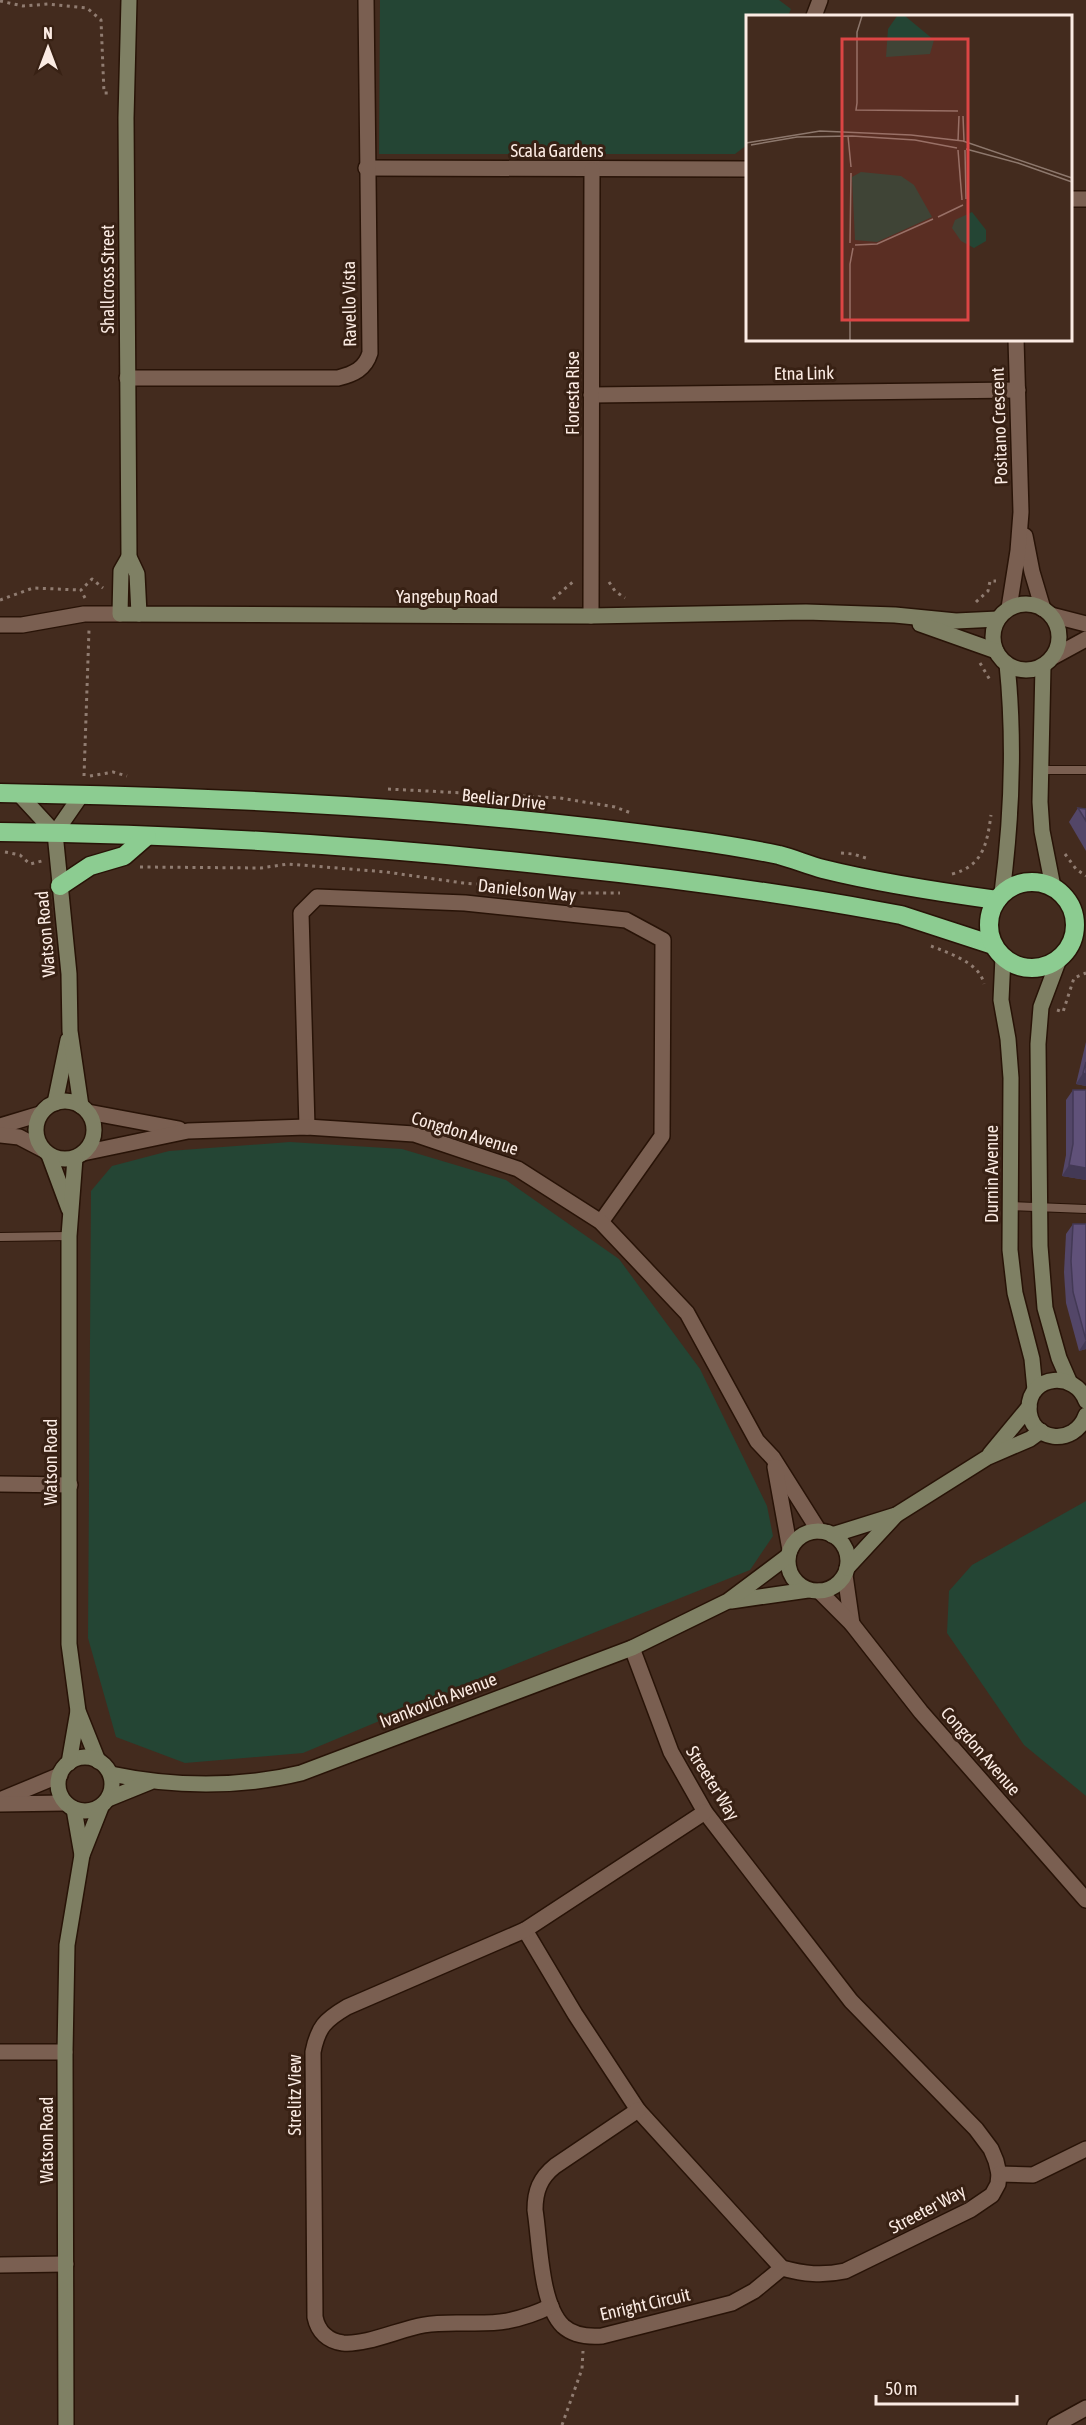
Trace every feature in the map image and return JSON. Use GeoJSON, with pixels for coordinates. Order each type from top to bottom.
{"type":"FeatureCollection","features":[{"type":"Feature","properties":{"kind":"highway","name":"Beeliar Drive"},"geometry":{"type":"LineString","coordinates":[[0,793],[82,794],[340,806],[595,828],[692,840],[779,855],[823,869],[945,893],[999,896]]}},
{"type":"Feature","properties":{"kind":"highway"},"geometry":{"type":"LineString","coordinates":[[0,832],[147,836],[443,853],[731,886],[901,915],[998,951],[1011,963],[1030,968],[1049,965],[1063,956],[1086,951]]}},
{"type":"Feature","properties":{"kind":"highway"},"geometry":{"type":"LineString","coordinates":[[60,886],[90,866],[124,856],[147,836]]}},
{"type":"Feature","properties":{"kind":"highway"},"geometry":{"type":"LineString","coordinates":[[998,951],[988,922],[999,896],[1026,882],[1035,881],[1053,886],[1077,903],[1075,931],[1072,942],[1063,956]]}},
{"type":"Feature","properties":{"kind":"street","name":"Shallcross Street"},"geometry":{"type":"LineString","coordinates":[[129,0],[127,93],[129,557],[137,574],[139,614]]}},
{"type":"Feature","properties":{"kind":"street","name":"Ravello Vista"},"geometry":{"type":"LineString","coordinates":[[127,378],[338,378],[351,375],[362,368],[370,353],[366,168],[366,0]]}},
{"type":"Feature","properties":{"kind":"street"},"geometry":{"type":"LineString","coordinates":[[814,15],[820,0]]}},
{"type":"Feature","properties":{"kind":"street","name":"Scala Gardens"},"geometry":{"type":"LineString","coordinates":[[366,168],[746,169]]}},
{"type":"Feature","properties":{"kind":"street","name":"Floresta Rise"},"geometry":{"type":"LineString","coordinates":[[591,616],[592,170]]}},
{"type":"Feature","properties":{"kind":"street","name":"Positano Crescent"},"geometry":{"type":"LineString","coordinates":[[1004,614],[1018,551],[1021,512],[1016,340]]}},
{"type":"Feature","properties":{"kind":"street","name":"Etna Link"},"geometry":{"type":"LineString","coordinates":[[591,395],[1018,390]]}},
{"type":"Feature","properties":{"kind":"street","name":"Positano Crescent"},"geometry":{"type":"LineString","coordinates":[[1021,512],[1032,572],[1047,612]]}},
{"type":"Feature","properties":{"kind":"street","name":"Shallcross Street"},"geometry":{"type":"LineString","coordinates":[[120,614],[121,571],[129,557]]}},
{"type":"Feature","properties":{"kind":"street"},"geometry":{"type":"LineString","coordinates":[[1086,624],[1047,612],[1034,605],[1024,604],[1004,614],[993,633],[996,651],[1007,664],[1025,670],[1048,661],[1086,639]]}},
{"type":"Feature","properties":{"kind":"street","name":"Yangebup Road"},"geometry":{"type":"LineString","coordinates":[[0,625],[89,614],[591,616],[806,612],[895,615],[956,621],[1004,614]]}},
{"type":"Feature","properties":{"kind":"street"},"geometry":{"type":"LineString","coordinates":[[1047,612],[1059,633],[1058,646],[1048,661],[1040,802],[1042,831],[1053,886]]}},
{"type":"Feature","properties":{"kind":"street","name":"Yangebup Road"},"geometry":{"type":"LineString","coordinates":[[895,615],[996,651]]}},
{"type":"Feature","properties":{"kind":"street"},"geometry":{"type":"LineString","coordinates":[[999,896],[1010,830],[1014,758],[1007,664]]}},
{"type":"Feature","properties":{"kind":"street"},"geometry":{"type":"LineString","coordinates":[[18,794],[55,833],[82,794]]}},
{"type":"Feature","properties":{"kind":"street","name":"Watson Road"},"geometry":{"type":"LineString","coordinates":[[55,833],[69,974],[70,1031],[85,1109]]}},
{"type":"Feature","properties":{"kind":"street","name":"Danielson Way"},"geometry":{"type":"LineString","coordinates":[[307,1127],[301,913],[317,897],[465,903],[626,921],[663,940],[662,1136],[601,1222]]}},
{"type":"Feature","properties":{"kind":"street","name":"Durnin Avenue"},"geometry":{"type":"LineString","coordinates":[[998,951],[1000,1000],[1008,1039],[1011,1078],[1010,1250],[1015,1293],[1032,1359],[1035,1390]]}},
{"type":"Feature","properties":{"kind":"street"},"geometry":{"type":"LineString","coordinates":[[1063,956],[1041,1007],[1038,1044],[1040,1246],[1045,1308],[1059,1358],[1081,1391]]}},
{"type":"Feature","properties":{"kind":"street","name":"Watson Road"},"geometry":{"type":"LineString","coordinates":[[55,1102],[70,1031]]}},
{"type":"Feature","properties":{"kind":"street"},"geometry":{"type":"LineString","coordinates":[[0,1126],[40,1114],[55,1102],[73,1102],[85,1109],[93,1120],[93,1138],[79,1155],[57,1159],[18,1137],[0,1135]]}},
{"type":"Feature","properties":{"kind":"street","name":"Congdon Avenue"},"geometry":{"type":"LineString","coordinates":[[85,1109],[188,1131]]}},
{"type":"Feature","properties":{"kind":"street"},"geometry":{"type":"LineString","coordinates":[[40,1114],[35,1132],[45,1152]]}},
{"type":"Feature","properties":{"kind":"street","name":"Congdon Avenue"},"geometry":{"type":"LineString","coordinates":[[79,1155],[188,1131],[307,1127],[414,1134],[518,1169],[601,1222],[687,1313],[757,1442],[773,1458],[826,1533]]}},
{"type":"Feature","properties":{"kind":"street","name":"Watson Road"},"geometry":{"type":"LineString","coordinates":[[45,1152],[70,1212]]}},
{"type":"Feature","properties":{"kind":"street","name":"Watson Road"},"geometry":{"type":"LineString","coordinates":[[79,1155],[70,1212],[69,1236],[69,1644],[78,1711],[98,1761]]}},
{"type":"Feature","properties":{"kind":"street"},"geometry":{"type":"LineString","coordinates":[[988,1457],[1029,1407],[1035,1390],[1051,1380],[1081,1391]]}},
{"type":"Feature","properties":{"kind":"street"},"geometry":{"type":"LineString","coordinates":[[1029,1407],[1034,1425],[1041,1431],[1056,1437],[1065,1436],[1079,1428],[1085,1419]]}},
{"type":"Feature","properties":{"kind":"street"},"geometry":{"type":"LineString","coordinates":[[773,1458],[791,1576],[798,1584],[813,1591],[829,1590],[840,1583],[846,1572],[896,1515],[988,1457],[1030,1439],[1041,1431]]}},
{"type":"Feature","properties":{"kind":"street"},"geometry":{"type":"LineString","coordinates":[[0,1484],[70,1485]]}},
{"type":"Feature","properties":{"kind":"street"},"geometry":{"type":"LineString","coordinates":[[789,1553],[801,1535],[826,1533],[896,1515]]}},
{"type":"Feature","properties":{"kind":"street"},"geometry":{"type":"LineString","coordinates":[[826,1533],[846,1547],[849,1560],[846,1572]]}},
{"type":"Feature","properties":{"kind":"street","name":"Ivankovich Avenue"},"geometry":{"type":"LineString","coordinates":[[111,1774],[150,1782],[255,1783],[301,1773],[632,1648],[728,1601],[789,1553]]}},
{"type":"Feature","properties":{"kind":"street","name":"Congdon Avenue"},"geometry":{"type":"LineString","coordinates":[[846,1572],[852,1624]]}},
{"type":"Feature","properties":{"kind":"street","name":"Congdon Avenue"},"geometry":{"type":"LineString","coordinates":[[813,1591],[852,1624],[921,1712],[1086,1900]]}},
{"type":"Feature","properties":{"kind":"street","name":"Ivankovich Avenue"},"geometry":{"type":"LineString","coordinates":[[728,1601],[813,1591]]}},
{"type":"Feature","properties":{"kind":"street","name":"Streeter Way"},"geometry":{"type":"LineString","coordinates":[[632,1648],[671,1752],[705,1812],[851,2001],[976,2129],[991,2149],[999,2174],[998,2184],[992,2195],[984,2201],[863,2264],[827,2275],[805,2274],[782,2268]]}},
{"type":"Feature","properties":{"kind":"street","name":"Watson Road"},"geometry":{"type":"LineString","coordinates":[[64,1769],[78,1711]]}},
{"type":"Feature","properties":{"kind":"street"},"geometry":{"type":"LineString","coordinates":[[83,1757],[104,1764],[111,1774],[113,1785],[104,1803],[84,1812],[70,1806],[0,1802],[83,1757]]}},
{"type":"Feature","properties":{"kind":"street"},"geometry":{"type":"LineString","coordinates":[[64,1769],[58,1785],[60,1795],[70,1806]]}},
{"type":"Feature","properties":{"kind":"street","name":"Ivankovich Avenue"},"geometry":{"type":"LineString","coordinates":[[104,1803],[150,1782]]}},
{"type":"Feature","properties":{"kind":"street","name":"Watson Road"},"geometry":{"type":"LineString","coordinates":[[66,2425],[67,1945],[82,1855],[104,1803]]}},
{"type":"Feature","properties":{"kind":"street","name":"Watson Road"},"geometry":{"type":"LineString","coordinates":[[70,1806],[82,1855]]}},
{"type":"Feature","properties":{"kind":"street","name":"Strelitz View"},"geometry":{"type":"LineString","coordinates":[[550,2306],[537,2313],[505,2322],[427,2324],[344,2343],[331,2340],[322,2334],[315,2317],[313,2052],[323,2024],[347,2007],[525,1930],[705,1812]]}},
{"type":"Feature","properties":{"kind":"street"},"geometry":{"type":"LineString","coordinates":[[525,1930],[575,2013],[639,2110],[782,2268]]}},
{"type":"Feature","properties":{"kind":"street"},"geometry":{"type":"LineString","coordinates":[[0,2052],[65,2052]]}},
{"type":"Feature","properties":{"kind":"street","name":"Enright Circuit"},"geometry":{"type":"LineString","coordinates":[[639,2110],[555,2166],[545,2174],[539,2184],[536,2210],[550,2306],[564,2327],[584,2337],[602,2336],[732,2303],[745,2298],[782,2268]]}},
{"type":"Feature","properties":{"kind":"street"},"geometry":{"type":"LineString","coordinates":[[999,2174],[1022,2176],[1042,2173],[1086,2149]]}},
{"type":"Feature","properties":{"kind":"street"},"geometry":{"type":"LineString","coordinates":[[0,2265],[66,2264]]}},
{"type":"Feature","properties":{"kind":"street"},"geometry":{"type":"LineString","coordinates":[[1055,2425],[1086,2409]]}},
{"type":"Feature","properties":{"kind":"lane"},"geometry":{"type":"LineString","coordinates":[[1042,770],[1086,770]]}},
{"type":"Feature","properties":{"kind":"lane"},"geometry":{"type":"LineString","coordinates":[[1010,1206],[1086,1209]]}},
{"type":"Feature","properties":{"kind":"lane"},"geometry":{"type":"LineString","coordinates":[[0,1237],[69,1236]]}},
{"type":"Feature","properties":{"kind":"path"},"geometry":{"type":"LineString","coordinates":[[0,1],[23,6],[48,4],[87,8],[101,20],[104,93],[127,93]]}},
{"type":"Feature","properties":{"kind":"path"},"geometry":{"type":"LineString","coordinates":[[551,600],[573,580],[608,578],[615,591],[629,601]]}},
{"type":"Feature","properties":{"kind":"path"},"geometry":{"type":"LineString","coordinates":[[0,600],[33,588],[81,590],[92,579],[104,588],[120,587]]}},
{"type":"Feature","properties":{"kind":"path"},"geometry":{"type":"LineString","coordinates":[[81,590],[90,606],[84,777],[113,772],[134,777]]}},
{"type":"Feature","properties":{"kind":"path"},"geometry":{"type":"LineString","coordinates":[[386,789],[560,798],[615,807],[633,813]]}},
{"type":"Feature","properties":{"kind":"path"},"geometry":{"type":"LineString","coordinates":[[949,874],[966,870],[979,856],[988,837]]}},
{"type":"Feature","properties":{"kind":"path"},"geometry":{"type":"LineString","coordinates":[[0,852],[14,853],[25,858],[30,864],[34,862]]}},
{"type":"Feature","properties":{"kind":"path"},"geometry":{"type":"LineString","coordinates":[[834,852],[853,854],[876,861]]}},
{"type":"Feature","properties":{"kind":"path"},"geometry":{"type":"LineString","coordinates":[[1063,1012],[1074,978],[1086,973]]}},
{"type":"Feature","properties":{"kind":"path"},"geometry":{"type":"LineString","coordinates":[[562,2425],[582,2369],[584,2337]]}},
{"type":"Feature","properties":{"kind":"green space"},"geometry":{"type":"Polygon","coordinates":[[[380,0],[779,0],[791,9],[788,15],[746,15],[746,146],[735,154],[379,154],[380,0]]]}},
{"type":"Feature","properties":{"kind":"green space"},"geometry":{"type":"Polygon","coordinates":[[[290,1142],[402,1149],[506,1180],[619,1259],[700,1369],[767,1506],[773,1536],[750,1570],[303,1753],[185,1763],[116,1737],[88,1638],[91,1191],[112,1166],[169,1151],[290,1142]]]}},
{"type":"Feature","properties":{"kind":"green space"},"geometry":{"type":"Polygon","coordinates":[[[1086,1501],[1086,1796],[1024,1745],[947,1633],[949,1591],[972,1565],[1086,1501]]]}},
{"type":"Feature","properties":{"kind":"building"},"geometry":{"type":"Polygon","coordinates":[[[1078,808],[1086,809],[1086,821],[1078,808]]]}},
{"type":"Feature","properties":{"kind":"building"},"geometry":{"type":"Polygon","coordinates":[[[1073,1090],[1086,1090],[1086,1168],[1069,1165],[1073,1144],[1073,1090]]]}},
{"type":"Feature","properties":{"kind":"building"},"geometry":{"type":"Polygon","coordinates":[[[1073,1224],[1086,1224],[1086,1340],[1073,1292],[1071,1261],[1073,1224]]]}}]}
